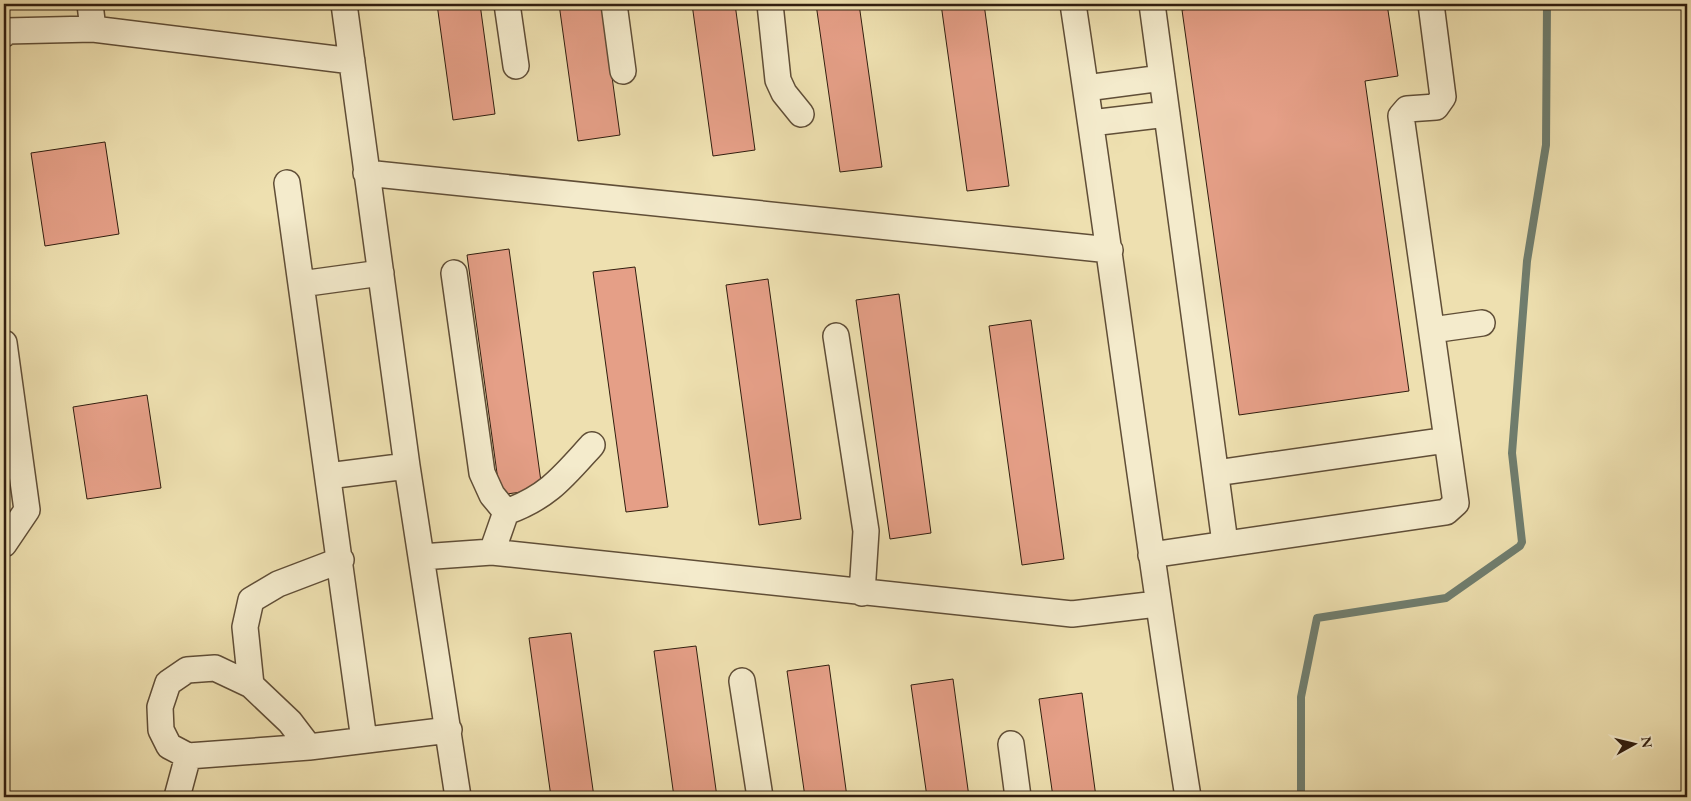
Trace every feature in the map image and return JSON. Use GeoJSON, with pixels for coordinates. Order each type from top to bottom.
{"type":"FeatureCollection","features":[{"type":"Feature","properties":{"kind":"street"},"geometry":{"type":"LineString","coordinates":[[90,4],[93,29]]}},
{"type":"Feature","properties":{"kind":"street"},"geometry":{"type":"LineString","coordinates":[[344,4],[407,466],[450,730],[458,797]]}},
{"type":"Feature","properties":{"kind":"street"},"geometry":{"type":"LineString","coordinates":[[507,4],[516,66]]}},
{"type":"Feature","properties":{"kind":"street"},"geometry":{"type":"LineString","coordinates":[[614,4],[623,71]]}},
{"type":"Feature","properties":{"kind":"street"},"geometry":{"type":"LineString","coordinates":[[770,4],[778,80],[784,93],[802,114]]}},
{"type":"Feature","properties":{"kind":"street"},"geometry":{"type":"LineString","coordinates":[[1073,4],[1110,250],[1157,604],[1188,797]]}},
{"type":"Feature","properties":{"kind":"street"},"geometry":{"type":"LineString","coordinates":[[1152,4],[1225,543]]}},
{"type":"Feature","properties":{"kind":"street"},"geometry":{"type":"LineString","coordinates":[[1151,555],[1446,512],[1456,503],[1401,116],[1407,109],[1436,107],[1444,97],[1431,4]]}},
{"type":"Feature","properties":{"kind":"street"},"geometry":{"type":"LineString","coordinates":[[4,34],[6,31],[93,29],[352,61]]}},
{"type":"Feature","properties":{"kind":"street"},"geometry":{"type":"LineString","coordinates":[[1086,88],[1162,78]]}},
{"type":"Feature","properties":{"kind":"street"},"geometry":{"type":"LineString","coordinates":[[1091,123],[1167,114]]}},
{"type":"Feature","properties":{"kind":"street"},"geometry":{"type":"LineString","coordinates":[[366,173],[1110,250]]}},
{"type":"Feature","properties":{"kind":"street"},"geometry":{"type":"LineString","coordinates":[[287,183],[341,560],[364,740]]}},
{"type":"Feature","properties":{"kind":"street"},"geometry":{"type":"LineString","coordinates":[[301,284],[381,273]]}},
{"type":"Feature","properties":{"kind":"street"},"geometry":{"type":"LineString","coordinates":[[454,273],[482,473],[492,495],[506,512]]}},
{"type":"Feature","properties":{"kind":"street"},"geometry":{"type":"LineString","coordinates":[[1432,330],[1482,323]]}},
{"type":"Feature","properties":{"kind":"street"},"geometry":{"type":"LineString","coordinates":[[836,336],[866,531],[862,593]]}},
{"type":"Feature","properties":{"kind":"street"},"geometry":{"type":"LineString","coordinates":[[4,343],[27,510],[4,544]]}},
{"type":"Feature","properties":{"kind":"street"},"geometry":{"type":"LineString","coordinates":[[1216,473],[1447,440]]}},
{"type":"Feature","properties":{"kind":"street"},"geometry":{"type":"LineString","coordinates":[[506,512],[529,504],[554,486],[592,445]]}},
{"type":"Feature","properties":{"kind":"street"},"geometry":{"type":"LineString","coordinates":[[328,476],[407,466]]}},
{"type":"Feature","properties":{"kind":"street"},"geometry":{"type":"LineString","coordinates":[[492,552],[506,512]]}},
{"type":"Feature","properties":{"kind":"street"},"geometry":{"type":"LineString","coordinates":[[421,557],[492,552],[1072,614],[1157,604]]}},
{"type":"Feature","properties":{"kind":"street"},"geometry":{"type":"LineString","coordinates":[[251,685],[245,627],[251,600],[286,581],[341,560]]}},
{"type":"Feature","properties":{"kind":"street"},"geometry":{"type":"LineString","coordinates":[[309,747],[290,722],[251,685],[215,668],[187,670],[168,684],[160,707],[161,730],[169,746],[188,756],[309,747],[450,730]]}},
{"type":"Feature","properties":{"kind":"street"},"geometry":{"type":"LineString","coordinates":[[742,681],[760,797]]}},
{"type":"Feature","properties":{"kind":"street"},"geometry":{"type":"LineString","coordinates":[[1011,744],[1018,797]]}},
{"type":"Feature","properties":{"kind":"street"},"geometry":{"type":"LineString","coordinates":[[178,797],[188,756]]}},
{"type":"Feature","properties":{"kind":"building"},"geometry":{"type":"Polygon","coordinates":[[[437,4],[480,4],[495,114],[453,120],[437,4]]]}},
{"type":"Feature","properties":{"kind":"building"},"geometry":{"type":"Polygon","coordinates":[[[559,4],[602,4],[620,135],[578,141],[559,4]]]}},
{"type":"Feature","properties":{"kind":"building"},"geometry":{"type":"Polygon","coordinates":[[[692,4],[735,4],[755,150],[713,156],[692,4]]]}},
{"type":"Feature","properties":{"kind":"building"},"geometry":{"type":"Polygon","coordinates":[[[816,4],[859,4],[882,167],[840,172],[816,4]]]}},
{"type":"Feature","properties":{"kind":"building"},"geometry":{"type":"Polygon","coordinates":[[[941,4],[984,4],[1009,186],[967,191],[941,4]]]}},
{"type":"Feature","properties":{"kind":"building"},"geometry":{"type":"Polygon","coordinates":[[[1225,4],[1387,4],[1398,76],[1365,81],[1409,391],[1239,415],[1182,10],[1225,4]]]}},
{"type":"Feature","properties":{"kind":"building"},"geometry":{"type":"Polygon","coordinates":[[[105,142],[119,234],[45,246],[31,153],[105,142]]]}},
{"type":"Feature","properties":{"kind":"building"},"geometry":{"type":"Polygon","coordinates":[[[509,249],[542,489],[500,495],[467,255],[509,249]]]}},
{"type":"Feature","properties":{"kind":"building"},"geometry":{"type":"Polygon","coordinates":[[[635,267],[668,507],[626,512],[593,272],[635,267]]]}},
{"type":"Feature","properties":{"kind":"building"},"geometry":{"type":"Polygon","coordinates":[[[768,279],[801,519],[759,525],[726,285],[768,279]]]}},
{"type":"Feature","properties":{"kind":"building"},"geometry":{"type":"Polygon","coordinates":[[[899,294],[931,533],[890,539],[856,300],[899,294]]]}},
{"type":"Feature","properties":{"kind":"building"},"geometry":{"type":"Polygon","coordinates":[[[1031,320],[1064,559],[1022,565],[989,326],[1031,320]]]}},
{"type":"Feature","properties":{"kind":"building"},"geometry":{"type":"Polygon","coordinates":[[[147,395],[161,488],[87,499],[73,407],[147,395]]]}},
{"type":"Feature","properties":{"kind":"building"},"geometry":{"type":"Polygon","coordinates":[[[571,633],[594,797],[551,797],[529,638],[571,633]]]}},
{"type":"Feature","properties":{"kind":"building"},"geometry":{"type":"Polygon","coordinates":[[[696,646],[717,797],[674,797],[654,651],[696,646]]]}},
{"type":"Feature","properties":{"kind":"building"},"geometry":{"type":"Polygon","coordinates":[[[829,665],[847,797],[805,797],[787,671],[829,665]]]}},
{"type":"Feature","properties":{"kind":"building"},"geometry":{"type":"Polygon","coordinates":[[[953,679],[969,797],[927,797],[911,685],[953,679]]]}},
{"type":"Feature","properties":{"kind":"building"},"geometry":{"type":"Polygon","coordinates":[[[1082,693],[1096,797],[1053,797],[1039,699],[1082,693]]]}},
{"type":"Feature","properties":{"kind":"waterway"},"geometry":{"type":"LineString","coordinates":[[1299,797],[1301,792],[1301,697],[1317,618],[1446,598],[1520,546],[1522,542],[1512,453],[1527,261],[1546,145],[1547,4]]}}]}
